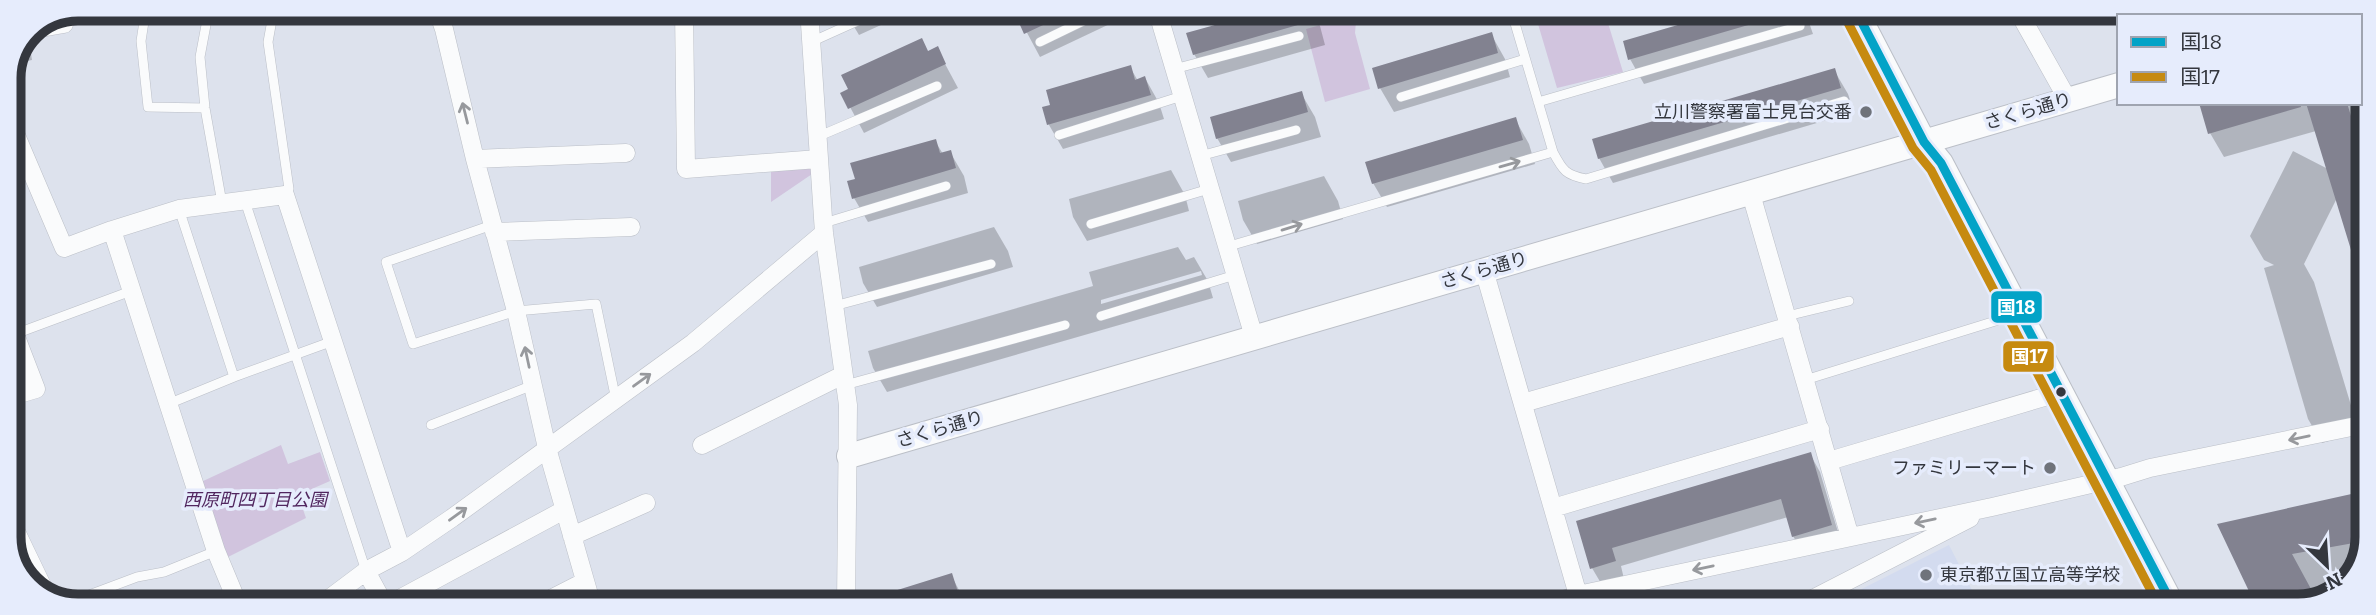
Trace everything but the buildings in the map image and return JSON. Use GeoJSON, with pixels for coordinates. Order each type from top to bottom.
{"type":"FeatureCollection","features":[{"type":"Feature","properties":{"kind":"street"},"geometry":{"type":"LineString","coordinates":[[440,21],[474,159],[516,311],[547,448],[588,594]]}},
{"type":"Feature","properties":{"kind":"street"},"geometry":{"type":"LineString","coordinates":[[684,21],[686,169],[818,159]]}},
{"type":"Feature","properties":{"kind":"street"},"geometry":{"type":"LineString","coordinates":[[810,21],[824,228],[848,405],[846,594]]}},
{"type":"Feature","properties":{"kind":"street"},"geometry":{"type":"LineString","coordinates":[[1160,21],[1254,337]]}},
{"type":"Feature","properties":{"kind":"street"},"geometry":{"type":"LineString","coordinates":[[1862,21],[1923,142],[1941,163],[2013,316],[2099,482],[2150,594]]}},
{"type":"Feature","properties":{"kind":"street"},"geometry":{"type":"LineString","coordinates":[[2024,21],[2068,100]]}},
{"type":"Feature","properties":{"kind":"street"},"geometry":{"type":"LineString","coordinates":[[55,26],[64,24]]}},
{"type":"Feature","properties":{"kind":"street","name":"さくら通り"},"geometry":{"type":"LineString","coordinates":[[849,456],[2117,86]]}},
{"type":"Feature","properties":{"kind":"street"},"geometry":{"type":"LineString","coordinates":[[21,147],[64,248],[179,209],[285,195],[402,552]]}},
{"type":"Feature","properties":{"kind":"street"},"geometry":{"type":"LineString","coordinates":[[474,159],[626,153]]}},
{"type":"Feature","properties":{"kind":"street"},"geometry":{"type":"LineString","coordinates":[[1751,194],[1850,537]]}},
{"type":"Feature","properties":{"kind":"street"},"geometry":{"type":"LineString","coordinates":[[493,228],[631,227]]}},
{"type":"Feature","properties":{"kind":"street"},"geometry":{"type":"LineString","coordinates":[[335,594],[366,571],[402,552],[452,519],[693,343],[824,228]]}},
{"type":"Feature","properties":{"kind":"street"},"geometry":{"type":"LineString","coordinates":[[112,230],[216,551],[234,594]]}},
{"type":"Feature","properties":{"kind":"street"},"geometry":{"type":"LineString","coordinates":[[1484,270],[1578,594]]}},
{"type":"Feature","properties":{"kind":"street"},"geometry":{"type":"LineString","coordinates":[[1523,403],[1788,321]]}},
{"type":"Feature","properties":{"kind":"street"},"geometry":{"type":"LineString","coordinates":[[21,350],[36,389],[21,393]]}},
{"type":"Feature","properties":{"kind":"street"},"geometry":{"type":"LineString","coordinates":[[702,444],[844,380]]}},
{"type":"Feature","properties":{"kind":"street"},"geometry":{"type":"LineString","coordinates":[[1829,461],[2054,395]]}},
{"type":"Feature","properties":{"kind":"street"},"geometry":{"type":"LineString","coordinates":[[1583,594],[1992,507],[2150,468],[2355,426]]}},
{"type":"Feature","properties":{"kind":"street"},"geometry":{"type":"LineString","coordinates":[[1553,508],[1820,429]]}},
{"type":"Feature","properties":{"kind":"street"},"geometry":{"type":"LineString","coordinates":[[2099,482],[2166,594]]}},
{"type":"Feature","properties":{"kind":"street"},"geometry":{"type":"LineString","coordinates":[[572,536],[646,503]]}},
{"type":"Feature","properties":{"kind":"street"},"geometry":{"type":"LineString","coordinates":[[1823,594],[1992,507]]}},
{"type":"Feature","properties":{"kind":"street"},"geometry":{"type":"LineString","coordinates":[[406,594],[564,510]]}},
{"type":"Feature","properties":{"kind":"street"},"geometry":{"type":"LineString","coordinates":[[21,543],[38,577]]}},
{"type":"Feature","properties":{"kind":"street"},"geometry":{"type":"LineString","coordinates":[[366,571],[381,594]]}},
{"type":"Feature","properties":{"kind":"street"},"geometry":{"type":"LineString","coordinates":[[561,594],[584,582]]}},
{"type":"Feature","properties":{"kind":"lane"},"geometry":{"type":"LineString","coordinates":[[144,21],[141,41],[148,107],[205,108]]}},
{"type":"Feature","properties":{"kind":"lane"},"geometry":{"type":"LineString","coordinates":[[207,21],[200,57],[205,108],[222,203]]}},
{"type":"Feature","properties":{"kind":"lane"},"geometry":{"type":"LineString","coordinates":[[272,21],[268,42],[289,189],[285,195]]}},
{"type":"Feature","properties":{"kind":"lane"},"geometry":{"type":"LineString","coordinates":[[811,42],[858,21]]}},
{"type":"Feature","properties":{"kind":"lane"},"geometry":{"type":"LineString","coordinates":[[1040,42],[1083,21]]}},
{"type":"Feature","properties":{"kind":"lane"},"geometry":{"type":"LineString","coordinates":[[1515,21],[1553,152],[1569,175],[1586,179],[1843,102]]}},
{"type":"Feature","properties":{"kind":"lane"},"geometry":{"type":"LineString","coordinates":[[1538,102],[1800,26]]}},
{"type":"Feature","properties":{"kind":"lane"},"geometry":{"type":"LineString","coordinates":[[1174,69],[1299,36]]}},
{"type":"Feature","properties":{"kind":"lane"},"geometry":{"type":"LineString","coordinates":[[1401,97],[1525,59]]}},
{"type":"Feature","properties":{"kind":"lane"},"geometry":{"type":"LineString","coordinates":[[817,137],[937,86]]}},
{"type":"Feature","properties":{"kind":"lane"},"geometry":{"type":"LineString","coordinates":[[1059,135],[1182,96]]}},
{"type":"Feature","properties":{"kind":"lane"},"geometry":{"type":"LineString","coordinates":[[1200,156],[1296,130]]}},
{"type":"Feature","properties":{"kind":"lane"},"geometry":{"type":"LineString","coordinates":[[1226,247],[1553,152]]}},
{"type":"Feature","properties":{"kind":"lane"},"geometry":{"type":"LineString","coordinates":[[824,228],[946,186]]}},
{"type":"Feature","properties":{"kind":"lane"},"geometry":{"type":"LineString","coordinates":[[1091,224],[1209,189]]}},
{"type":"Feature","properties":{"kind":"lane"},"geometry":{"type":"LineString","coordinates":[[245,201],[366,571]]}},
{"type":"Feature","properties":{"kind":"lane"},"geometry":{"type":"LineString","coordinates":[[179,209],[234,377]]}},
{"type":"Feature","properties":{"kind":"lane"},"geometry":{"type":"LineString","coordinates":[[493,228],[386,262],[413,344],[516,311],[596,304],[616,400]]}},
{"type":"Feature","properties":{"kind":"lane"},"geometry":{"type":"LineString","coordinates":[[834,306],[991,264]]}},
{"type":"Feature","properties":{"kind":"lane"},"geometry":{"type":"LineString","coordinates":[[1101,316],[1235,275]]}},
{"type":"Feature","properties":{"kind":"lane"},"geometry":{"type":"LineString","coordinates":[[21,324],[131,292]]}},
{"type":"Feature","properties":{"kind":"lane"},"geometry":{"type":"LineString","coordinates":[[1788,321],[1849,300]]}},
{"type":"Feature","properties":{"kind":"lane"},"geometry":{"type":"LineString","coordinates":[[1805,380],[2013,316]]}},
{"type":"Feature","properties":{"kind":"lane"},"geometry":{"type":"LineString","coordinates":[[844,380],[1065,325]]}},
{"type":"Feature","properties":{"kind":"lane"},"geometry":{"type":"LineString","coordinates":[[167,404],[333,341]]}},
{"type":"Feature","properties":{"kind":"lane"},"geometry":{"type":"LineString","coordinates":[[431,425],[533,385]]}},
{"type":"Feature","properties":{"kind":"lane"},"geometry":{"type":"LineString","coordinates":[[92,594],[137,577],[164,572],[216,551]]}},
{"type":"Feature","properties":{"kind":"shaded area","name":"東京都立国立高等学校"},"geometry":{"type":"Polygon","coordinates":[[[1949,545],[1974,594],[1852,594],[1949,545]]]}},
{"type":"Feature","properties":{"kind":"green space"},"geometry":{"type":"Polygon","coordinates":[[[1356,21],[1355,33],[1370,89],[1325,102],[1306,29],[1328,23],[1356,21]]]}},
{"type":"Feature","properties":{"kind":"green space"},"geometry":{"type":"Polygon","coordinates":[[[1545,21],[1607,21],[1623,72],[1557,88],[1538,24],[1545,21]]]}},
{"type":"Feature","properties":{"kind":"green space"},"geometry":{"type":"Polygon","coordinates":[[[807,164],[815,172],[771,202],[771,167],[807,164]]]}},
{"type":"Feature","properties":{"kind":"green space","name":"西原町四丁目公園"},"geometry":{"type":"Polygon","coordinates":[[[281,445],[288,464],[320,452],[330,481],[298,495],[306,518],[224,559],[201,482],[281,445]]]}},
{"type":"Feature","properties":{"kind":"transit line","name":"国17"},"geometry":{"type":"LineString","coordinates":[[1847,21],[1913,148],[1931,170],[2153,594]]}},
{"type":"Feature","properties":{"kind":"transit line","name":"国18"},"geometry":{"type":"LineString","coordinates":[[1861,21],[1924,142],[1941,163],[2167,594]]}},
{"type":"Feature","properties":{"kind":"place","name":"立川警察署富士見台交番"},"geometry":{"type":"Point","coordinates":[1866,112]}},
{"type":"Feature","properties":{"kind":"place","name":"ファミリーマート"},"geometry":{"type":"Point","coordinates":[2050,468]}},
{"type":"Feature","properties":{"kind":"place","name":"東京都立国立高等学校"},"geometry":{"type":"Point","coordinates":[1926,575]}}]}
